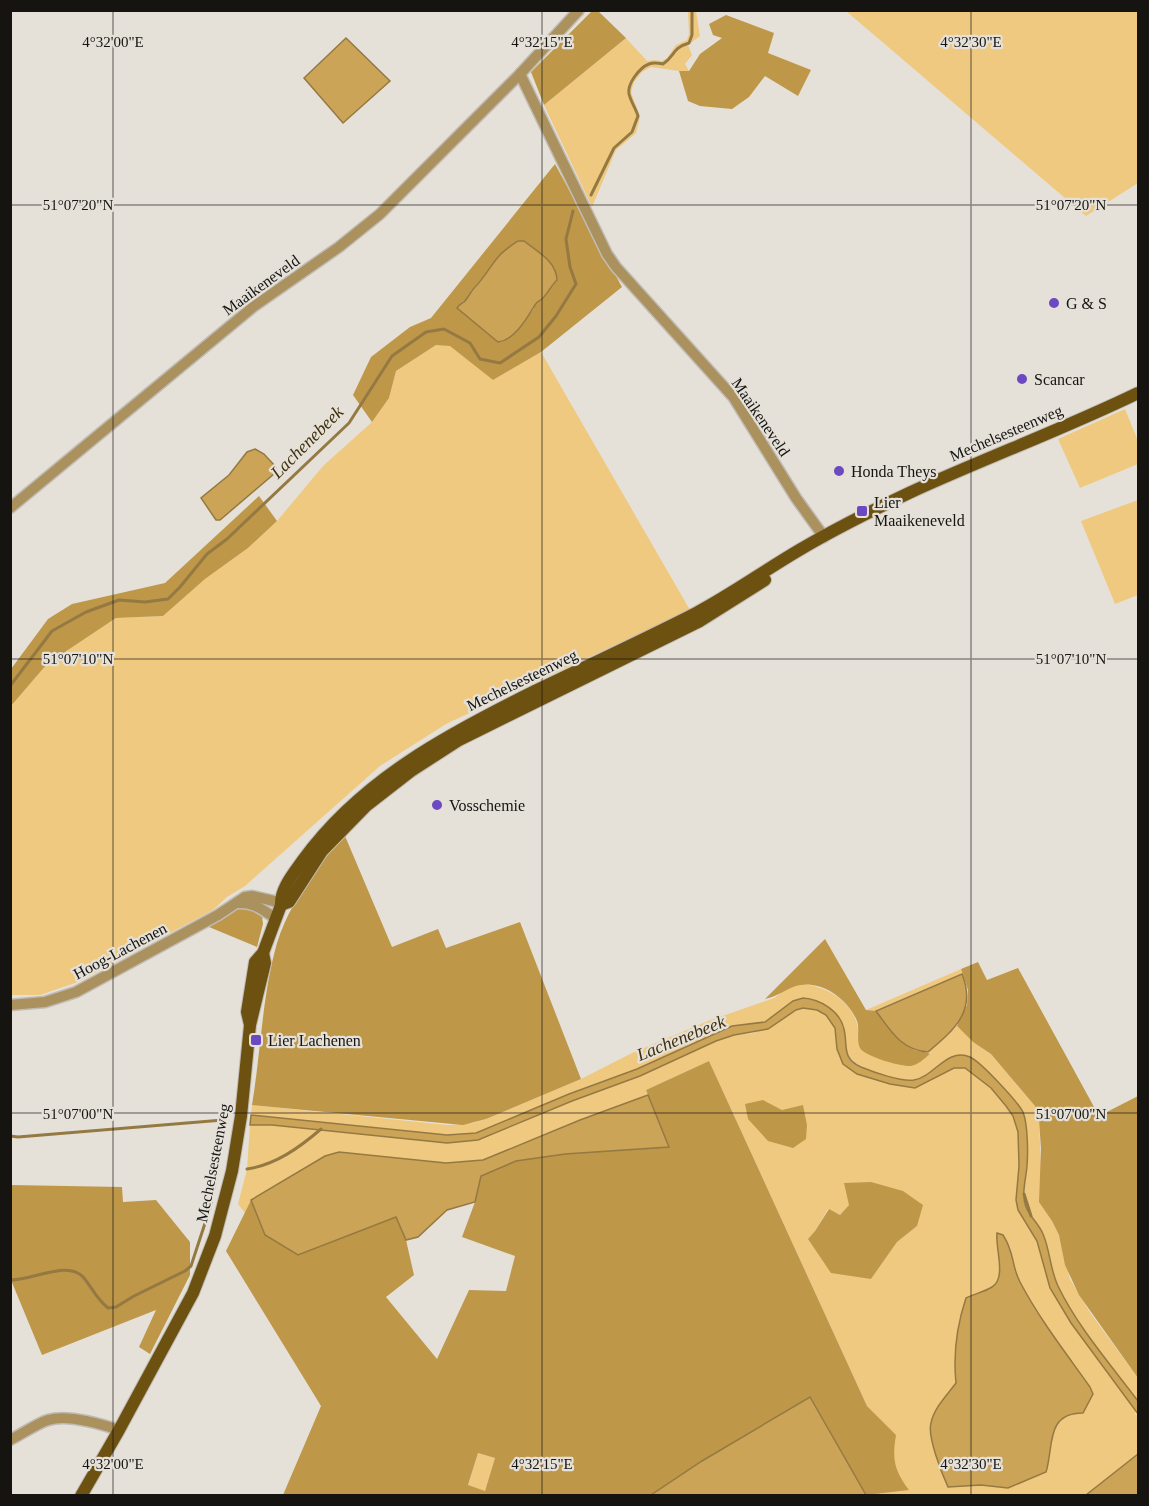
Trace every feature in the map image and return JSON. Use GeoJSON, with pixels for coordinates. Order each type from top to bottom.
{"type":"FeatureCollection","features":[{"type":"Feature","properties":{"kind":"main road","name":"Mechelsesteenweg"},"geometry":{"type":"LineString","coordinates":[[81,1496],[193,1293],[215,1236],[232,1171],[241,1116],[249,1025],[265,963],[263,953],[281,905],[289,902],[316,859],[337,834],[366,806],[425,761],[459,740],[717,612],[806,553],[824,537],[909,493],[1138,393]]}},
{"type":"Feature","properties":{"kind":"street","name":"Maaikeneveld"},"geometry":{"type":"LineString","coordinates":[[10,508],[253,307],[339,247],[380,214],[520,74],[579,10]]}},
{"type":"Feature","properties":{"kind":"street","name":"Maaikeneveld"},"geometry":{"type":"LineString","coordinates":[[520,74],[607,254],[616,267],[734,398],[796,498],[824,537]]}},
{"type":"Feature","properties":{"kind":"street","name":"Hoog-Lachenen"},"geometry":{"type":"LineString","coordinates":[[10,1005],[45,1002],[76,992],[252,896],[281,905]]}},
{"type":"Feature","properties":{"kind":"street"},"geometry":{"type":"LineString","coordinates":[[237,903],[257,905],[275,918]]}},
{"type":"Feature","properties":{"kind":"street"},"geometry":{"type":"LineString","coordinates":[[10,1440],[48,1420],[61,1418],[100,1424],[119,1430]]}},
{"type":"Feature","properties":{"kind":"shaded area"},"geometry":{"type":"Polygon","coordinates":[[[592,11],[598,11],[626,38],[544,105],[531,72],[592,11]]]}},
{"type":"Feature","properties":{"kind":"shaded area"},"geometry":{"type":"Polygon","coordinates":[[[688,11],[696,11],[700,36],[688,45],[692,55],[685,64],[689,71],[651,67],[642,72],[634,82],[631,92],[640,117],[636,133],[616,150],[592,207],[544,105],[626,38],[647,61],[662,61],[667,58],[676,45],[687,40],[688,11]]]}},
{"type":"Feature","properties":{"kind":"shaded area"},"geometry":{"type":"Polygon","coordinates":[[[846,11],[1138,11],[1138,183],[1086,216],[846,11]]]}},
{"type":"Feature","properties":{"kind":"shaded area"},"geometry":{"type":"Polygon","coordinates":[[[726,15],[774,33],[768,53],[811,70],[798,96],[765,76],[749,97],[732,109],[700,106],[688,101],[679,71],[689,71],[700,54],[722,38],[713,35],[709,24],[726,15]]]}},
{"type":"Feature","properties":{"kind":"shaded area"},"geometry":{"type":"Polygon","coordinates":[[[346,38],[390,81],[343,123],[304,78],[346,38]]]}},
{"type":"Feature","properties":{"kind":"shaded area"},"geometry":{"type":"Polygon","coordinates":[[[555,164],[622,287],[541,352],[493,380],[450,346],[436,345],[396,371],[389,398],[372,422],[353,395],[371,357],[410,327],[431,318],[555,164]],[[494,262],[471,291],[463,312],[498,342],[504,341],[557,280],[494,262]]]}},
{"type":"Feature","properties":{"kind":"shaded area"},"geometry":{"type":"Polygon","coordinates":[[[518,241],[524,241],[550,262],[557,280],[544,297],[536,303],[515,333],[498,342],[457,308],[499,256],[518,241]]]}},
{"type":"Feature","properties":{"kind":"shaded area"},"geometry":{"type":"Polygon","coordinates":[[[436,345],[450,345],[493,380],[541,352],[690,610],[446,724],[380,766],[245,886],[227,897],[213,910],[78,982],[40,995],[11,995],[11,706],[47,664],[116,618],[163,616],[205,579],[248,548],[277,521],[323,466],[372,422],[389,398],[396,371],[436,345]]]}},
{"type":"Feature","properties":{"kind":"shaded area"},"geometry":{"type":"Polygon","coordinates":[[[1125,409],[1138,441],[1138,464],[1080,488],[1058,439],[1125,409]]]}},
{"type":"Feature","properties":{"kind":"shaded area"},"geometry":{"type":"Polygon","coordinates":[[[255,449],[264,454],[276,467],[275,473],[220,520],[216,520],[201,498],[229,475],[247,452],[255,449]]]}},
{"type":"Feature","properties":{"kind":"shaded area"},"geometry":{"type":"Polygon","coordinates":[[[259,496],[277,521],[248,548],[205,579],[163,616],[116,618],[47,664],[11,706],[11,669],[48,619],[72,604],[165,583],[259,496]]]}},
{"type":"Feature","properties":{"kind":"shaded area"},"geometry":{"type":"Polygon","coordinates":[[[1138,500],[1138,595],[1115,604],[1081,521],[1138,500]]]}},
{"type":"Feature","properties":{"kind":"shaded area"},"geometry":{"type":"Polygon","coordinates":[[[345,836],[392,947],[438,929],[446,948],[520,922],[581,1079],[486,1119],[463,1125],[252,1105],[268,983],[280,933],[304,887],[329,852],[345,836]]]}},
{"type":"Feature","properties":{"kind":"shaded area"},"geometry":{"type":"Polygon","coordinates":[[[248,905],[262,916],[263,924],[257,947],[209,927],[227,913],[248,905]]]}},
{"type":"Feature","properties":{"kind":"shaded area"},"geometry":{"type":"Polygon","coordinates":[[[825,939],[866,1010],[876,1011],[892,1031],[913,1049],[930,1054],[916,1064],[906,1066],[883,1060],[863,1051],[859,1045],[857,1021],[850,1008],[839,997],[819,986],[793,987],[765,999],[825,939]]]}},
{"type":"Feature","properties":{"kind":"shaded area"},"geometry":{"type":"Polygon","coordinates":[[[978,962],[987,980],[1018,968],[1099,1116],[1138,1096],[1138,1378],[1079,1295],[1065,1265],[1059,1235],[1039,1202],[1041,1149],[1039,1120],[1035,1106],[991,1054],[973,1042],[957,1026],[967,1005],[968,990],[961,969],[978,962]]]}},
{"type":"Feature","properties":{"kind":"shaded area"},"geometry":{"type":"Polygon","coordinates":[[[961,969],[962,974],[876,1011],[866,1010],[961,969]]]}},
{"type":"Feature","properties":{"kind":"shaded area"},"geometry":{"type":"Polygon","coordinates":[[[962,974],[966,987],[965,1009],[954,1027],[928,1052],[911,1048],[897,1038],[876,1011],[962,974]]]}},
{"type":"Feature","properties":{"kind":"shaded area"},"geometry":{"type":"Polygon","coordinates":[[[802,984],[824,989],[842,1001],[855,1018],[858,1040],[879,1059],[912,1066],[930,1054],[928,1052],[957,1026],[973,1042],[991,1054],[1035,1106],[1039,1120],[1041,1168],[1052,1221],[1059,1235],[1070,1279],[1089,1311],[1138,1378],[1138,1401],[1074,1315],[1058,1285],[1044,1237],[1027,1210],[1024,1192],[1028,1142],[1022,1115],[1004,1089],[986,1069],[968,1056],[953,1056],[922,1077],[915,1079],[900,1079],[879,1074],[860,1066],[849,1056],[838,1017],[793,1001],[765,1022],[743,1025],[689,1044],[666,1057],[476,1133],[447,1135],[251,1115],[252,1105],[448,1125],[473,1123],[581,1079],[632,1053],[708,1021],[774,998],[786,989],[802,984]]]}},
{"type":"Feature","properties":{"kind":"shaded area"},"geometry":{"type":"Polygon","coordinates":[[[803,998],[816,1001],[834,1012],[844,1029],[846,1051],[850,1060],[861,1067],[895,1078],[914,1080],[928,1074],[947,1059],[962,1055],[975,1060],[1014,1099],[1023,1112],[1027,1131],[1024,1192],[1026,1207],[1043,1234],[1055,1280],[1066,1301],[1095,1345],[1138,1401],[1138,1414],[1071,1323],[1050,1288],[1037,1241],[1018,1210],[1016,1200],[1019,1166],[1018,1132],[1013,1116],[1006,1106],[991,1088],[965,1068],[954,1068],[915,1088],[890,1084],[857,1074],[843,1064],[837,1049],[835,1028],[826,1015],[817,1010],[803,1008],[796,1010],[768,1029],[716,1041],[640,1076],[478,1140],[447,1143],[272,1125],[250,1125],[251,1115],[447,1135],[476,1133],[569,1094],[637,1069],[732,1026],[765,1022],[793,1001],[803,998]]]}},
{"type":"Feature","properties":{"kind":"shaded area"},"geometry":{"type":"Polygon","coordinates":[[[803,1008],[817,1010],[826,1015],[835,1028],[837,1049],[843,1064],[873,1080],[931,1081],[942,1072],[954,1068],[966,1068],[991,1088],[1013,1116],[1018,1132],[1019,1166],[1016,1200],[1018,1210],[1037,1241],[1050,1288],[1136,1411],[1135,1414],[1138,1415],[1138,1454],[1086,1495],[869,1495],[898,1476],[892,1454],[895,1435],[867,1406],[709,1061],[646,1090],[648,1095],[483,1160],[446,1163],[271,1190],[251,1200],[245,1213],[238,1204],[247,1169],[250,1125],[272,1125],[447,1143],[478,1140],[640,1076],[716,1041],[734,1035],[753,1033],[777,1024],[787,1015],[803,1008]],[[763,1100],[793,1148],[782,1110],[763,1100]],[[849,1205],[840,1215],[828,1209],[808,1239],[871,1279],[897,1242],[917,1226],[849,1205]],[[998,1233],[1000,1269],[997,1282],[992,1287],[966,1298],[956,1383],[940,1404],[948,1487],[981,1485],[1008,1488],[1050,1458],[1050,1441],[1057,1426],[1068,1414],[1093,1395],[1090,1387],[1036,1313],[1016,1275],[1010,1246],[998,1233]]]}},
{"type":"Feature","properties":{"kind":"shaded area"},"geometry":{"type":"Polygon","coordinates":[[[709,1061],[867,1406],[896,1435],[895,1464],[909,1490],[866,1495],[810,1397],[702,1461],[651,1495],[283,1495],[321,1406],[226,1251],[251,1200],[265,1235],[298,1255],[396,1216],[406,1240],[414,1275],[386,1297],[437,1359],[469,1290],[506,1291],[515,1256],[462,1237],[475,1202],[480,1176],[516,1161],[565,1154],[669,1147],[646,1090],[709,1061]],[[478,1453],[468,1485],[485,1491],[495,1458],[478,1453]]]}},
{"type":"Feature","properties":{"kind":"shaded area"},"geometry":{"type":"Polygon","coordinates":[[[648,1095],[669,1147],[565,1154],[516,1161],[481,1176],[475,1202],[447,1210],[418,1237],[406,1240],[396,1217],[298,1255],[265,1235],[251,1200],[325,1156],[339,1152],[446,1163],[483,1160],[648,1095]]]}},
{"type":"Feature","properties":{"kind":"shaded area"},"geometry":{"type":"Polygon","coordinates":[[[763,1100],[782,1110],[803,1105],[807,1125],[806,1139],[793,1148],[768,1141],[748,1119],[745,1104],[763,1100]]]}},
{"type":"Feature","properties":{"kind":"shaded area"},"geometry":{"type":"Polygon","coordinates":[[[871,1182],[903,1191],[923,1205],[917,1226],[897,1242],[871,1279],[831,1273],[808,1239],[829,1209],[840,1215],[849,1205],[844,1183],[871,1182]]]}},
{"type":"Feature","properties":{"kind":"shaded area"},"geometry":{"type":"Polygon","coordinates":[[[10,1185],[122,1187],[123,1202],[156,1200],[190,1242],[190,1275],[150,1354],[139,1347],[156,1310],[42,1355],[11,1280],[10,1185]]]}},
{"type":"Feature","properties":{"kind":"shaded area"},"geometry":{"type":"Polygon","coordinates":[[[997,1233],[1003,1235],[1007,1241],[1017,1276],[1036,1310],[1093,1394],[1083,1413],[1062,1419],[1057,1425],[1053,1433],[1046,1472],[1008,1488],[981,1485],[948,1487],[933,1446],[931,1423],[938,1407],[956,1383],[957,1340],[966,1298],[992,1287],[999,1277],[997,1233]]]}},
{"type":"Feature","properties":{"kind":"shaded area"},"geometry":{"type":"Polygon","coordinates":[[[810,1397],[866,1495],[651,1495],[702,1461],[810,1397]]]}},
{"type":"Feature","properties":{"kind":"shaded area"},"geometry":{"type":"Polygon","coordinates":[[[478,1453],[495,1458],[485,1491],[468,1486],[478,1453]]]}},
{"type":"Feature","properties":{"kind":"shaded area"},"geometry":{"type":"Polygon","coordinates":[[[1138,1454],[1138,1495],[1086,1495],[1138,1454]]]}},
{"type":"Feature","properties":{"kind":"waterway","name":"Lachenebeek"},"geometry":{"type":"LineString","coordinates":[[591,195],[614,148],[632,132],[638,116],[629,94],[632,81],[645,66],[653,63],[663,64],[679,47],[689,43],[692,35],[692,10]]}},
{"type":"Feature","properties":{"kind":"waterway","name":"Lachenebeek"},"geometry":{"type":"LineString","coordinates":[[10,686],[52,631],[86,612],[119,600],[145,602],[168,599],[207,554],[227,539],[349,423],[392,356],[426,332],[444,329],[470,343],[480,359],[500,363],[539,337],[556,316],[576,284],[570,267],[566,239],[573,211]]}},
{"type":"Feature","properties":{"kind":"waterway","name":"Lachenebeek"},"geometry":{"type":"LineString","coordinates":[[10,1136],[223,1120]]}},
{"type":"Feature","properties":{"kind":"waterway"},"geometry":{"type":"LineString","coordinates":[[247,1169],[267,1164],[286,1155],[321,1129]]}},
{"type":"Feature","properties":{"kind":"waterway"},"geometry":{"type":"LineString","coordinates":[[10,1280],[69,1270],[84,1278],[108,1308],[116,1307],[191,1266],[210,1208],[217,1173]]}},
{"type":"Feature","properties":{"kind":"waterway","name":"Lachenebeek"},"geometry":{"type":"LineString","coordinates":[[1024,1194],[1031,1216]]}},
{"type":"Feature","properties":{"kind":"place","name":"G & S"},"geometry":{"type":"Point","coordinates":[1054,303]}},
{"type":"Feature","properties":{"kind":"place","name":"Scancar"},"geometry":{"type":"Point","coordinates":[1022,379]}},
{"type":"Feature","properties":{"kind":"place","name":"Honda Theys"},"geometry":{"type":"Point","coordinates":[839,471]}},
{"type":"Feature","properties":{"kind":"place","name":"Lier Maaikeneveld"},"geometry":{"type":"Point","coordinates":[862,511]}},
{"type":"Feature","properties":{"kind":"place","name":"Vosschemie"},"geometry":{"type":"Point","coordinates":[437,805]}},
{"type":"Feature","properties":{"kind":"place","name":"Lier Lachenen"},"geometry":{"type":"Point","coordinates":[256,1040]}}]}
